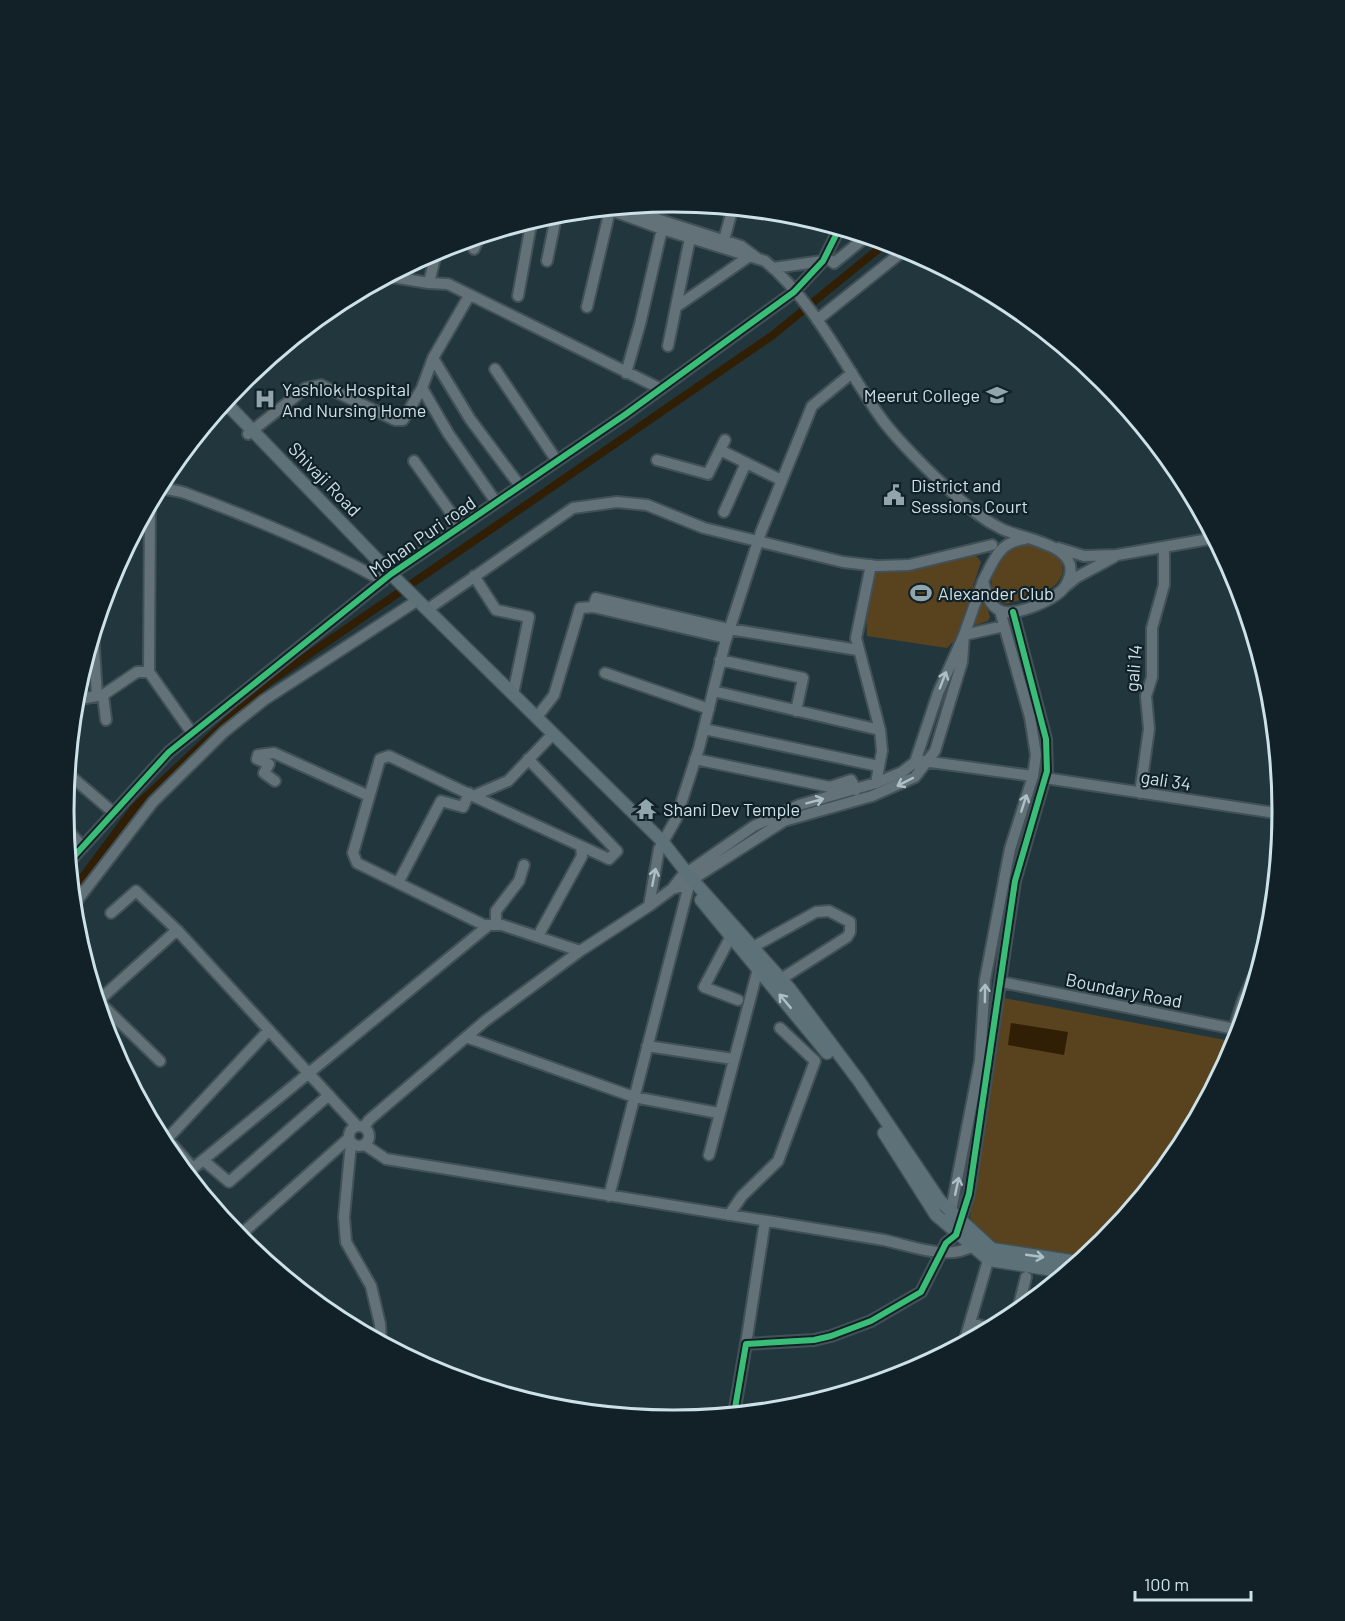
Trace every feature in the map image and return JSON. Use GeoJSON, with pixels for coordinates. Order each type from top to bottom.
{"type":"FeatureCollection","features":[{"type":"Feature","properties":{"kind":"main road","name":"Shivaji Road"},"geometry":{"type":"LineString","coordinates":[[230,408],[391,580],[415,600]]}},
{"type":"Feature","properties":{"kind":"main road"},"geometry":{"type":"LineString","coordinates":[[227,411],[251,432]]}},
{"type":"Feature","properties":{"kind":"main road"},"geometry":{"type":"LineString","coordinates":[[415,600],[428,609],[549,738],[661,845]]}},
{"type":"Feature","properties":{"kind":"main road"},"geometry":{"type":"LineString","coordinates":[[415,600],[513,693],[661,845],[731,936],[821,1044],[856,1090],[936,1215],[955,1226],[990,1255]]}},
{"type":"Feature","properties":{"kind":"main road"},"geometry":{"type":"LineString","coordinates":[[687,879],[781,979],[859,1082],[940,1201],[951,1211],[955,1226],[973,1246],[990,1255],[1059,1267]]}},
{"type":"Feature","properties":{"kind":"street"},"geometry":{"type":"LineString","coordinates":[[630,213],[724,240],[751,251],[752,258]]}},
{"type":"Feature","properties":{"kind":"street"},"geometry":{"type":"LineString","coordinates":[[626,214],[662,229],[752,258],[773,268],[814,317],[883,420],[951,492],[985,520],[1025,539],[1084,556],[1117,555],[1206,540]]}},
{"type":"Feature","properties":{"kind":"street"},"geometry":{"type":"LineString","coordinates":[[587,307],[610,215]]}},
{"type":"Feature","properties":{"kind":"street"},"geometry":{"type":"LineString","coordinates":[[724,240],[731,215]]}},
{"type":"Feature","properties":{"kind":"street"},"geometry":{"type":"LineString","coordinates":[[547,261],[555,223]]}},
{"type":"Feature","properties":{"kind":"street"},"geometry":{"type":"LineString","coordinates":[[518,296],[530,229]]}},
{"type":"Feature","properties":{"kind":"street"},"geometry":{"type":"LineString","coordinates":[[626,373],[662,229]]}},
{"type":"Feature","properties":{"kind":"street","name":"Mohan Puri road"},"geometry":{"type":"LineString","coordinates":[[76,855],[168,752],[461,527],[661,389],[794,292],[824,259],[836,234]]}},
{"type":"Feature","properties":{"kind":"street"},"geometry":{"type":"LineString","coordinates":[[668,345],[690,238]]}},
{"type":"Feature","properties":{"kind":"street"},"geometry":{"type":"LineString","coordinates":[[773,268],[824,259],[834,263],[860,242]]}},
{"type":"Feature","properties":{"kind":"street"},"geometry":{"type":"LineString","coordinates":[[474,249],[476,245]]}},
{"type":"Feature","properties":{"kind":"street"},"geometry":{"type":"LineString","coordinates":[[814,317],[897,255]]}},
{"type":"Feature","properties":{"kind":"street"},"geometry":{"type":"LineString","coordinates":[[676,308],[752,258]]}},
{"type":"Feature","properties":{"kind":"street"},"geometry":{"type":"LineString","coordinates":[[429,283],[434,261]]}},
{"type":"Feature","properties":{"kind":"street"},"geometry":{"type":"LineString","coordinates":[[399,278],[448,284],[661,389]]}},
{"type":"Feature","properties":{"kind":"street"},"geometry":{"type":"LineString","coordinates":[[251,432],[306,388],[321,385],[395,420],[403,420],[422,388],[433,358],[469,296]]}},
{"type":"Feature","properties":{"kind":"street"},"geometry":{"type":"LineString","coordinates":[[433,358],[470,419],[520,486]]}},
{"type":"Feature","properties":{"kind":"street"},"geometry":{"type":"LineString","coordinates":[[495,369],[557,461]]}},
{"type":"Feature","properties":{"kind":"street"},"geometry":{"type":"LineString","coordinates":[[649,906],[661,845],[676,819],[704,729],[728,633],[781,480],[812,406],[852,373]]}},
{"type":"Feature","properties":{"kind":"street"},"geometry":{"type":"LineString","coordinates":[[422,388],[448,434],[496,502]]}},
{"type":"Feature","properties":{"kind":"street"},"geometry":{"type":"LineString","coordinates":[[657,460],[708,474],[722,445],[746,463],[781,480]]}},
{"type":"Feature","properties":{"kind":"street"},"geometry":{"type":"LineString","coordinates":[[414,461],[461,527]]}},
{"type":"Feature","properties":{"kind":"street"},"geometry":{"type":"LineString","coordinates":[[724,512],[746,463]]}},
{"type":"Feature","properties":{"kind":"street"},"geometry":{"type":"LineString","coordinates":[[167,489],[181,492],[279,529],[391,580]]}},
{"type":"Feature","properties":{"kind":"street"},"geometry":{"type":"LineString","coordinates":[[428,609],[573,507],[606,503],[647,506],[704,528],[843,562],[909,565],[992,545]]}},
{"type":"Feature","properties":{"kind":"street"},"geometry":{"type":"LineString","coordinates":[[150,519],[149,672],[192,733]]}},
{"type":"Feature","properties":{"kind":"street"},"geometry":{"type":"LineString","coordinates":[[985,520],[991,533],[993,561]]}},
{"type":"Feature","properties":{"kind":"street"},"geometry":{"type":"LineString","coordinates":[[381,1333],[381,1324],[371,1286],[346,1242],[344,1217],[351,1129],[369,1120],[466,1037],[579,951],[687,879],[784,821],[872,796],[915,777],[922,761],[948,667],[964,635],[983,581],[997,552],[1008,542],[1025,539]]}},
{"type":"Feature","properties":{"kind":"street"},"geometry":{"type":"LineString","coordinates":[[1053,547],[1064,555],[1070,566],[1069,578],[1064,588]]}},
{"type":"Feature","properties":{"kind":"street","name":"gali 14"},"geometry":{"type":"LineString","coordinates":[[1140,793],[1149,729],[1146,696],[1152,677],[1152,628],[1164,585],[1164,547]]}},
{"type":"Feature","properties":{"kind":"street"},"geometry":{"type":"LineString","coordinates":[[1000,611],[1013,612],[1045,601],[1077,577],[1117,555]]}},
{"type":"Feature","properties":{"kind":"street"},"geometry":{"type":"LineString","coordinates":[[871,565],[856,638],[880,730],[882,751],[876,783]]}},
{"type":"Feature","properties":{"kind":"street"},"geometry":{"type":"LineString","coordinates":[[474,576],[496,610],[529,617],[513,693]]}},
{"type":"Feature","properties":{"kind":"street"},"geometry":{"type":"LineString","coordinates":[[951,1211],[980,1061],[985,980],[1010,849],[1033,776],[1036,755],[1030,717],[1000,611],[988,599],[983,581]]}},
{"type":"Feature","properties":{"kind":"street"},"geometry":{"type":"LineString","coordinates":[[80,896],[153,802],[224,732],[264,700],[415,600]]}},
{"type":"Feature","properties":{"kind":"street"},"geometry":{"type":"LineString","coordinates":[[537,717],[554,695],[580,608],[593,608],[728,633],[858,650]]}},
{"type":"Feature","properties":{"kind":"street"},"geometry":{"type":"LineString","coordinates":[[746,1344],[814,1340],[871,1321],[921,1292],[969,1194],[1015,881],[1045,778],[1046,739],[1013,612]]}},
{"type":"Feature","properties":{"kind":"street"},"geometry":{"type":"LineString","coordinates":[[964,635],[1004,626]]}},
{"type":"Feature","properties":{"kind":"street"},"geometry":{"type":"LineString","coordinates":[[95,651],[100,695],[106,720]]}},
{"type":"Feature","properties":{"kind":"street"},"geometry":{"type":"LineString","coordinates":[[720,660],[803,678],[796,711]]}},
{"type":"Feature","properties":{"kind":"street"},"geometry":{"type":"LineString","coordinates":[[84,698],[100,695],[137,672],[149,672]]}},
{"type":"Feature","properties":{"kind":"street"},"geometry":{"type":"LineString","coordinates":[[605,673],[709,709]]}},
{"type":"Feature","properties":{"kind":"street"},"geometry":{"type":"LineString","coordinates":[[713,691],[880,730]]}},
{"type":"Feature","properties":{"kind":"street"},"geometry":{"type":"LineString","coordinates":[[704,729],[878,766]]}},
{"type":"Feature","properties":{"kind":"street"},"geometry":{"type":"LineString","coordinates":[[398,883],[441,801],[463,807],[471,795],[508,781],[549,738]]}},
{"type":"Feature","properties":{"kind":"street"},"geometry":{"type":"LineString","coordinates":[[275,781],[264,773],[268,764],[257,759],[258,755],[274,753],[369,796]]}},
{"type":"Feature","properties":{"kind":"street"},"geometry":{"type":"LineString","coordinates":[[528,759],[618,851],[609,859],[389,756],[380,759],[353,853],[357,863],[492,925],[538,936],[579,951]]}},
{"type":"Feature","properties":{"kind":"street"},"geometry":{"type":"LineString","coordinates":[[695,759],[830,787],[852,780],[856,790]]}},
{"type":"Feature","properties":{"kind":"street"},"geometry":{"type":"LineString","coordinates":[[609,1196],[687,879],[754,826],[799,805],[876,783],[922,761],[1033,776]]}},
{"type":"Feature","properties":{"kind":"street","name":"gali 34"},"geometry":{"type":"LineString","coordinates":[[1045,778],[1272,813]]}},
{"type":"Feature","properties":{"kind":"street"},"geometry":{"type":"LineString","coordinates":[[75,780],[114,813]]}},
{"type":"Feature","properties":{"kind":"street"},"geometry":{"type":"LineString","coordinates":[[75,838],[83,847]]}},
{"type":"Feature","properties":{"kind":"street"},"geometry":{"type":"LineString","coordinates":[[538,936],[582,856],[581,847]]}},
{"type":"Feature","properties":{"kind":"street"},"geometry":{"type":"LineString","coordinates":[[193,1169],[492,925],[496,910],[519,881],[524,865]]}},
{"type":"Feature","properties":{"kind":"street"},"geometry":{"type":"LineString","coordinates":[[111,913],[136,891],[177,930],[309,1074],[361,1126],[369,1135],[365,1145]]}},
{"type":"Feature","properties":{"kind":"street"},"geometry":{"type":"LineString","coordinates":[[753,947],[816,912],[829,910],[850,922],[850,932],[847,937],[781,979]]}},
{"type":"Feature","properties":{"kind":"street"},"geometry":{"type":"LineString","coordinates":[[103,996],[177,930]]}},
{"type":"Feature","properties":{"kind":"street"},"geometry":{"type":"LineString","coordinates":[[731,936],[704,987],[738,1000]]}},
{"type":"Feature","properties":{"kind":"street"},"geometry":{"type":"LineString","coordinates":[[709,1155],[732,1059],[758,969]]}},
{"type":"Feature","properties":{"kind":"street","name":"Boundary Road"},"geometry":{"type":"LineString","coordinates":[[1001,982],[1230,1029]]}},
{"type":"Feature","properties":{"kind":"street"},"geometry":{"type":"LineString","coordinates":[[108,1012],[160,1061]]}},
{"type":"Feature","properties":{"kind":"street"},"geometry":{"type":"LineString","coordinates":[[780,1028],[815,1060]]}},
{"type":"Feature","properties":{"kind":"street"},"geometry":{"type":"LineString","coordinates":[[170,1136],[269,1030]]}},
{"type":"Feature","properties":{"kind":"street"},"geometry":{"type":"LineString","coordinates":[[466,1037],[634,1097],[718,1113]]}},
{"type":"Feature","properties":{"kind":"street"},"geometry":{"type":"LineString","coordinates":[[729,1215],[742,1196],[778,1161],[821,1044]]}},
{"type":"Feature","properties":{"kind":"street"},"geometry":{"type":"LineString","coordinates":[[647,1046],[732,1059]]}},
{"type":"Feature","properties":{"kind":"street"},"geometry":{"type":"LineString","coordinates":[[203,1160],[229,1182],[329,1095]]}},
{"type":"Feature","properties":{"kind":"street"},"geometry":{"type":"LineString","coordinates":[[350,1140],[357,1147],[365,1145],[386,1159],[944,1248],[956,1254],[973,1246]]}},
{"type":"Feature","properties":{"kind":"street"},"geometry":{"type":"LineString","coordinates":[[246,1230],[350,1140]]}},
{"type":"Feature","properties":{"kind":"street"},"geometry":{"type":"LineString","coordinates":[[735,1406],[765,1221]]}},
{"type":"Feature","properties":{"kind":"street"},"geometry":{"type":"LineString","coordinates":[[967,1331],[990,1255]]}},
{"type":"Feature","properties":{"kind":"street"},"geometry":{"type":"LineString","coordinates":[[1021,1298],[1026,1277]]}},
{"type":"Feature","properties":{"kind":"street"},"geometry":{"type":"LineString","coordinates":[[970,1323],[978,1325]]}},
{"type":"Feature","properties":{"kind":"shaded area"},"geometry":{"type":"Polygon","coordinates":[[[1036,545],[1058,555],[1062,576],[1057,584],[1049,590],[1006,604],[998,600],[992,588],[992,581],[1002,552],[1017,546],[1036,545]]]}},
{"type":"Feature","properties":{"kind":"shaded area","name":"Alexander Club"},"geometry":{"type":"Polygon","coordinates":[[[974,553],[981,562],[956,639],[947,648],[867,636],[866,614],[875,571],[974,553]]]}},
{"type":"Feature","properties":{"kind":"shaded area"},"geometry":{"type":"Polygon","coordinates":[[[982,591],[990,617],[988,621],[976,625],[972,623],[982,591]]]}},
{"type":"Feature","properties":{"kind":"shaded area"},"geometry":{"type":"Polygon","coordinates":[[[1004,998],[1226,1040],[1210,1075],[1171,1143],[1123,1205],[1072,1257],[997,1247],[979,1238],[970,1217],[1004,998]]]}},
{"type":"Feature","properties":{"kind":"shaded area"},"geometry":{"type":"Polygon","coordinates":[[[1011,1023],[1068,1032],[1064,1055],[1008,1045],[1011,1023]]]}},
{"type":"Feature","properties":{"kind":"waterway"},"geometry":{"type":"LineString","coordinates":[[78,883],[135,807],[266,684],[773,335],[879,248]]}},
{"type":"Feature","properties":{"kind":"cycle path"},"geometry":{"type":"LineString","coordinates":[[75,855],[169,752],[391,574],[626,414],[794,292],[823,261],[836,234]]}},
{"type":"Feature","properties":{"kind":"cycle path"},"geometry":{"type":"LineString","coordinates":[[735,1406],[746,1344],[814,1340],[871,1321],[921,1292],[946,1243],[956,1235],[969,1194],[1015,881],[1047,771],[1046,739],[1013,612]]}},
{"type":"Feature","properties":{"kind":"place","name":"Meerut College"},"geometry":{"type":"Point","coordinates":[997,395]}},
{"type":"Feature","properties":{"kind":"place","name":"Yashlok Hospital And Nursing Home"},"geometry":{"type":"Point","coordinates":[265,399]}},
{"type":"Feature","properties":{"kind":"place","name":"District and Sessions Court"},"geometry":{"type":"Point","coordinates":[894,495]}},
{"type":"Feature","properties":{"kind":"place","name":"Alexander Club"},"geometry":{"type":"Point","coordinates":[921,593]}},
{"type":"Feature","properties":{"kind":"place","name":"Shani Dev Temple"},"geometry":{"type":"Point","coordinates":[646,809]}}]}
